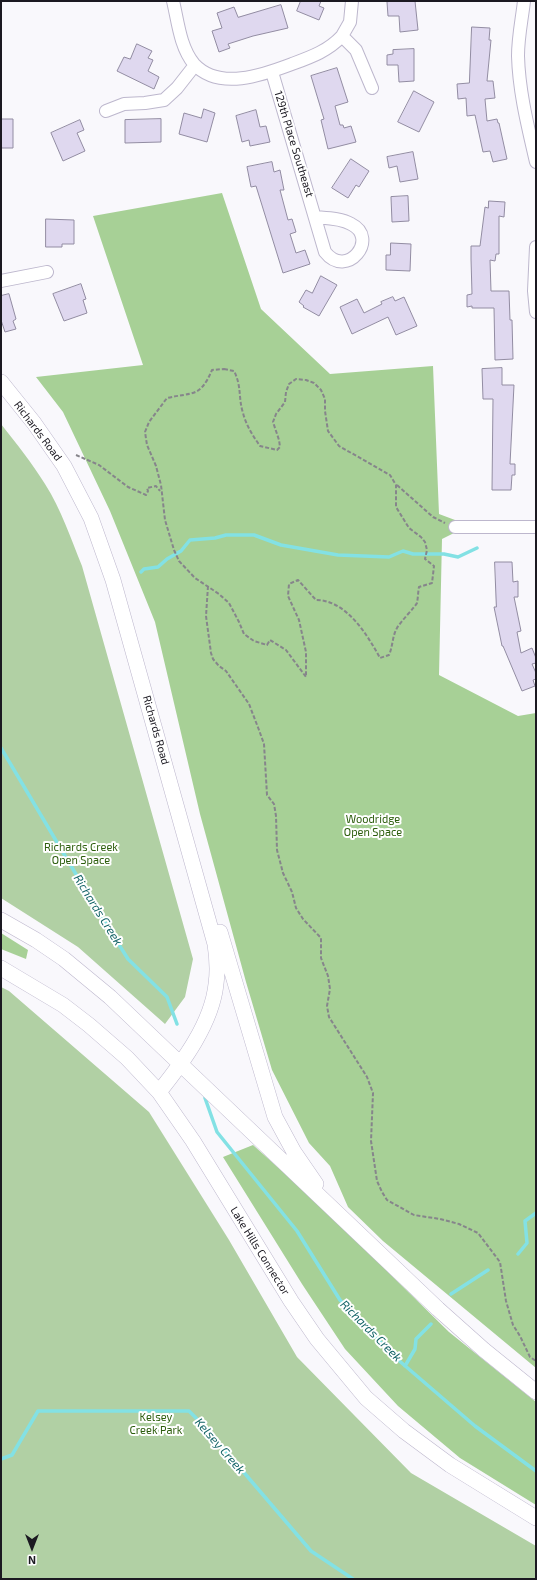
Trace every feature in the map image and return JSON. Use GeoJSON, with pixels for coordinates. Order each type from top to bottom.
{"type":"FeatureCollection","features":[{"type":"Feature","properties":{"kind":"main road","name":"Richards Road"},"geometry":{"type":"LineString","coordinates":[[1,382],[34,423],[64,466],[91,518],[113,580],[193,861],[215,944],[217,958],[216,984],[203,1027],[195,1042],[159,1092]]}},
{"type":"Feature","properties":{"kind":"main road"},"geometry":{"type":"LineString","coordinates":[[193,861],[224,942],[275,1117],[294,1152],[335,1211]]}},
{"type":"Feature","properties":{"kind":"main road"},"geometry":{"type":"LineString","coordinates":[[1,920],[36,940],[64,959],[110,997],[450,1320],[536,1392]]}},
{"type":"Feature","properties":{"kind":"main road","name":"Lake Hills Connector"},"geometry":{"type":"LineString","coordinates":[[1,968],[63,1005],[89,1025],[127,1058],[159,1092],[193,1141],[291,1301],[317,1339],[366,1398],[404,1430],[450,1464],[536,1518]]}},
{"type":"Feature","properties":{"kind":"street"},"geometry":{"type":"LineString","coordinates":[[173,1],[184,46],[189,57],[198,67],[210,74],[222,78],[257,76],[272,72],[321,53],[333,45],[342,36],[350,22],[352,1]]}},
{"type":"Feature","properties":{"kind":"street"},"geometry":{"type":"LineString","coordinates":[[524,1],[519,33],[518,54],[520,81],[525,113],[536,162]]}},
{"type":"Feature","properties":{"kind":"street"},"geometry":{"type":"LineString","coordinates":[[342,36],[356,50],[372,88]]}},
{"type":"Feature","properties":{"kind":"street"},"geometry":{"type":"LineString","coordinates":[[106,111],[124,104],[164,100],[198,67]]}},
{"type":"Feature","properties":{"kind":"street","name":"129th Place Southeast"},"geometry":{"type":"LineString","coordinates":[[272,72],[315,217]]}},
{"type":"Feature","properties":{"kind":"street"},"geometry":{"type":"LineString","coordinates":[[536,247],[534,291],[536,312]]}},
{"type":"Feature","properties":{"kind":"street"},"geometry":{"type":"LineString","coordinates":[[1,281],[47,272]]}},
{"type":"Feature","properties":{"kind":"street"},"geometry":{"type":"LineString","coordinates":[[455,526],[536,526]]}},
{"type":"Feature","properties":{"kind":"path"},"geometry":{"type":"LineString","coordinates":[[396,485],[396,507],[408,528],[421,537],[425,542],[427,550],[425,559],[434,566],[432,583],[419,587],[416,604],[408,612],[398,627],[394,635],[392,648],[389,655],[380,658],[364,631],[352,618],[333,603],[325,600],[316,600],[298,580],[289,584],[288,596],[299,620],[306,652],[306,677],[286,650],[270,640],[267,645],[254,641],[244,634],[229,603],[208,586],[195,578],[179,561],[165,520],[161,485],[156,466],[147,445],[145,432],[149,422],[167,398],[194,394],[206,383],[212,370],[224,369],[234,371],[237,377],[241,390],[243,414],[250,430],[260,446],[277,450],[280,447],[273,422],[276,414],[285,402],[289,384],[296,379],[306,380],[314,383],[322,390],[325,399],[328,432],[338,446],[390,475],[396,485],[433,517],[447,525],[455,526]]}},
{"type":"Feature","properties":{"kind":"path"},"geometry":{"type":"LineString","coordinates":[[76,454],[99,465],[128,487],[146,495],[148,491],[147,488],[156,486],[161,492]]}},
{"type":"Feature","properties":{"kind":"path"},"geometry":{"type":"LineString","coordinates":[[208,586],[206,616],[207,636],[213,659],[219,666],[226,670],[249,704],[264,744],[266,795],[274,804],[276,816],[277,850],[283,873],[292,892],[296,908],[303,919],[321,938],[321,958],[328,976],[330,989],[327,1006],[329,1017],[367,1077],[373,1093],[371,1141],[377,1181],[387,1200],[414,1216],[440,1219],[459,1224],[478,1233],[500,1262],[509,1312],[513,1325],[530,1357],[536,1361]]}},
{"type":"Feature","properties":{"kind":"green space","name":"Woodridge Open Space"},"geometry":{"type":"Polygon","coordinates":[[[222,193],[261,309],[330,374],[433,366],[439,514],[455,520],[454,533],[442,539],[439,675],[518,716],[536,713],[536,1368],[383,1241],[348,1207],[330,1166],[309,1143],[272,1070],[246,982],[200,814],[155,622],[110,511],[63,412],[36,377],[143,365],[93,216],[222,193]]]}},
{"type":"Feature","properties":{"kind":"green space","name":"Richards Creek Open Space"},"geometry":{"type":"Polygon","coordinates":[[[1,424],[40,476],[51,494],[82,566],[193,959],[185,997],[165,1024],[78,947],[1,898],[1,424]]]}},
{"type":"Feature","properties":{"kind":"green space"},"geometry":{"type":"Polygon","coordinates":[[[1,933],[28,950],[26,959],[1,949],[1,933]]]}},
{"type":"Feature","properties":{"kind":"green space","name":"Kelsey Creek Park"},"geometry":{"type":"Polygon","coordinates":[[[1,987],[9,991],[149,1112],[229,1240],[297,1357],[411,1473],[536,1546],[536,1579],[1,1579],[1,987]]]}},
{"type":"Feature","properties":{"kind":"green space"},"geometry":{"type":"Polygon","coordinates":[[[253,1145],[320,1205],[449,1332],[536,1402],[536,1505],[460,1458],[398,1406],[345,1349],[302,1284],[223,1157],[253,1145]]]}},
{"type":"Feature","properties":{"kind":"building"},"geometry":{"type":"Polygon","coordinates":[[[301,1],[321,1],[319,6],[324,8],[319,20],[297,11],[301,1]]]}},
{"type":"Feature","properties":{"kind":"building"},"geometry":{"type":"Polygon","coordinates":[[[415,1],[418,30],[400,32],[399,16],[388,16],[387,2],[415,1]]]}},
{"type":"Feature","properties":{"kind":"building"},"geometry":{"type":"Polygon","coordinates":[[[281,5],[288,28],[253,36],[228,44],[230,48],[219,52],[212,31],[222,28],[217,13],[234,7],[238,17],[281,5]]]}},
{"type":"Feature","properties":{"kind":"building"},"geometry":{"type":"Polygon","coordinates":[[[472,27],[490,28],[489,40],[491,40],[487,81],[493,81],[495,98],[485,99],[487,121],[497,119],[507,159],[493,162],[490,151],[483,152],[475,115],[467,116],[466,98],[458,99],[457,84],[469,83],[472,27]]]}},
{"type":"Feature","properties":{"kind":"building"},"geometry":{"type":"Polygon","coordinates":[[[137,44],[152,51],[148,58],[153,60],[148,71],[159,77],[154,89],[117,71],[124,57],[130,59],[137,44]]]}},
{"type":"Feature","properties":{"kind":"building"},"geometry":{"type":"Polygon","coordinates":[[[414,49],[414,81],[399,82],[398,65],[387,65],[387,55],[393,54],[393,50],[414,49]]]}},
{"type":"Feature","properties":{"kind":"building"},"geometry":{"type":"Polygon","coordinates":[[[337,68],[348,102],[335,106],[340,125],[343,125],[344,128],[351,126],[356,142],[328,149],[321,120],[324,119],[311,76],[337,68]]]}},
{"type":"Feature","properties":{"kind":"building"},"geometry":{"type":"Polygon","coordinates":[[[414,91],[434,102],[419,132],[398,122],[414,91]]]}},
{"type":"Feature","properties":{"kind":"building"},"geometry":{"type":"Polygon","coordinates":[[[204,109],[215,113],[207,142],[179,134],[184,113],[201,118],[204,109]]]}},
{"type":"Feature","properties":{"kind":"building"},"geometry":{"type":"Polygon","coordinates":[[[256,110],[260,127],[266,126],[270,142],[250,146],[249,140],[242,142],[236,116],[256,110]]]}},
{"type":"Feature","properties":{"kind":"building"},"geometry":{"type":"Polygon","coordinates":[[[1,119],[13,119],[13,148],[2,148],[1,119]]]}},
{"type":"Feature","properties":{"kind":"building"},"geometry":{"type":"Polygon","coordinates":[[[161,119],[161,142],[125,143],[125,120],[161,119]]]}},
{"type":"Feature","properties":{"kind":"building"},"geometry":{"type":"Polygon","coordinates":[[[80,120],[84,130],[77,133],[85,151],[63,161],[51,133],[80,120]]]}},
{"type":"Feature","properties":{"kind":"building"},"geometry":{"type":"Polygon","coordinates":[[[413,152],[418,179],[400,182],[397,166],[389,168],[387,157],[413,152]]]}},
{"type":"Feature","properties":{"kind":"building"},"geometry":{"type":"Polygon","coordinates":[[[351,159],[369,171],[359,187],[356,185],[348,198],[332,188],[351,159]]]}},
{"type":"Feature","properties":{"kind":"building"},"geometry":{"type":"Polygon","coordinates":[[[272,162],[274,172],[280,170],[284,190],[280,190],[288,220],[292,219],[296,232],[290,234],[296,253],[305,250],[310,264],[283,273],[256,186],[251,187],[247,167],[272,162]]]}},
{"type":"Feature","properties":{"kind":"building"},"geometry":{"type":"Polygon","coordinates":[[[408,196],[409,221],[392,222],[391,197],[408,196]]]}},
{"type":"Feature","properties":{"kind":"building"},"geometry":{"type":"Polygon","coordinates":[[[489,201],[505,202],[504,217],[499,216],[499,254],[496,254],[495,261],[490,260],[491,291],[509,291],[510,320],[512,320],[513,359],[495,360],[494,308],[467,307],[467,295],[472,294],[471,246],[480,246],[485,207],[488,208],[489,201]]]}},
{"type":"Feature","properties":{"kind":"building"},"geometry":{"type":"Polygon","coordinates":[[[46,219],[74,220],[74,244],[62,244],[62,247],[46,247],[46,219]]]}},
{"type":"Feature","properties":{"kind":"building"},"geometry":{"type":"Polygon","coordinates":[[[391,243],[411,244],[410,271],[386,270],[386,255],[390,255],[391,243]]]}},
{"type":"Feature","properties":{"kind":"building"},"geometry":{"type":"Polygon","coordinates":[[[321,276],[337,285],[319,316],[303,307],[304,306],[299,302],[306,290],[312,293],[321,276]]]}},
{"type":"Feature","properties":{"kind":"building"},"geometry":{"type":"Polygon","coordinates":[[[81,284],[86,299],[83,300],[87,313],[64,321],[53,294],[81,284]]]}},
{"type":"Feature","properties":{"kind":"building"},"geometry":{"type":"Polygon","coordinates":[[[9,294],[16,319],[13,321],[16,329],[5,332],[1,320],[1,296],[9,294]]]}},
{"type":"Feature","properties":{"kind":"building"},"geometry":{"type":"Polygon","coordinates":[[[393,297],[395,301],[404,297],[417,326],[396,335],[388,317],[352,334],[340,307],[357,299],[364,313],[382,304],[381,302],[393,297]]]}},
{"type":"Feature","properties":{"kind":"building"},"geometry":{"type":"Polygon","coordinates":[[[502,368],[502,385],[514,385],[510,464],[515,464],[515,475],[512,475],[511,490],[492,490],[493,399],[483,399],[482,369],[502,368]]]}},
{"type":"Feature","properties":{"kind":"building"},"geometry":{"type":"Polygon","coordinates":[[[495,562],[512,562],[513,582],[518,581],[518,597],[514,597],[521,631],[517,632],[521,653],[532,648],[536,658],[536,663],[532,664],[536,673],[536,679],[533,680],[535,686],[522,691],[502,646],[494,607],[496,607],[495,562]]]}},
{"type":"Feature","properties":{"kind":"waterway"},"geometry":{"type":"LineString","coordinates":[[141,572],[144,569],[158,567],[167,559],[181,551],[190,540],[215,538],[226,535],[254,535],[281,545],[338,555],[389,557],[403,551],[413,554],[444,554],[458,557],[477,548]]}},
{"type":"Feature","properties":{"kind":"waterway","name":"Richards Creek"},"geometry":{"type":"LineString","coordinates":[[1,748],[128,959],[167,997],[177,1024]]}},
{"type":"Feature","properties":{"kind":"waterway","name":"Richards Creek"},"geometry":{"type":"LineString","coordinates":[[205,1098],[217,1132],[297,1231],[340,1300],[396,1358],[475,1426],[536,1471]]}},
{"type":"Feature","properties":{"kind":"waterway"},"geometry":{"type":"LineString","coordinates":[[518,1254],[527,1243],[525,1221],[536,1213]]}},
{"type":"Feature","properties":{"kind":"waterway"},"geometry":{"type":"LineString","coordinates":[[451,1294],[488,1270]]}},
{"type":"Feature","properties":{"kind":"waterway"},"geometry":{"type":"LineString","coordinates":[[405,1366],[415,1349],[416,1339],[431,1324]]}},
{"type":"Feature","properties":{"kind":"waterway","name":"Kelsey Creek"},"geometry":{"type":"LineString","coordinates":[[1,1459],[12,1455],[38,1411],[189,1411],[205,1427],[311,1551],[353,1579]]}}]}
